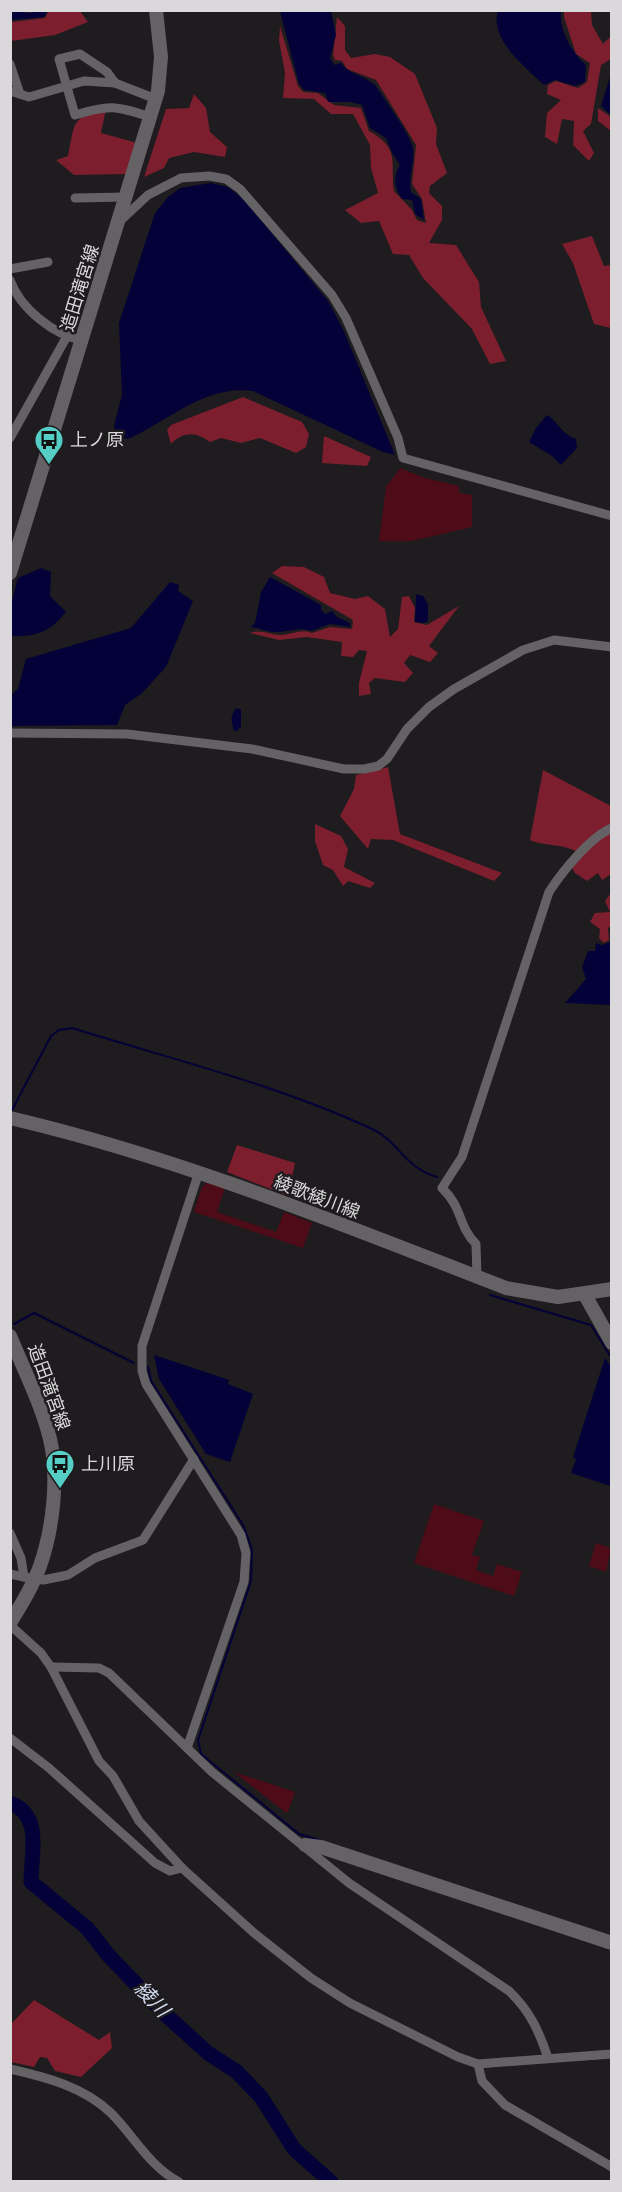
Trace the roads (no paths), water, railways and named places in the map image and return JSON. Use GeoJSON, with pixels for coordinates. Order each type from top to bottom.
{"type":"FeatureCollection","features":[{"type":"Feature","properties":{"kind":"main road","name":"造田滝宮線"},"geometry":{"type":"LineString","coordinates":[[10,573],[156,99],[161,57],[156,10]]}},
{"type":"Feature","properties":{"kind":"main road","name":"綾歌綾川線"},"geometry":{"type":"LineString","coordinates":[[10,1118],[129,1149],[199,1172],[506,1288],[542,1296],[585,1295],[612,1289]]}},
{"type":"Feature","properties":{"kind":"main road"},"geometry":{"type":"LineString","coordinates":[[585,1295],[612,1343]]}},
{"type":"Feature","properties":{"kind":"main road","name":"造田滝宮線"},"geometry":{"type":"LineString","coordinates":[[10,1336],[46,1424],[53,1468],[50,1524],[45,1552],[29,1578],[10,1624]]}},
{"type":"Feature","properties":{"kind":"main road"},"geometry":{"type":"LineString","coordinates":[[305,1845],[321,1847],[612,1943]]}},
{"type":"Feature","properties":{"kind":"street"},"geometry":{"type":"LineString","coordinates":[[115,83],[107,72],[80,54],[59,59],[75,115],[92,108],[107,106],[151,117]]}},
{"type":"Feature","properties":{"kind":"street"},"geometry":{"type":"LineString","coordinates":[[10,64],[15,93],[29,97],[84,81],[115,83],[156,99]]}},
{"type":"Feature","properties":{"kind":"street"},"geometry":{"type":"LineString","coordinates":[[119,222],[147,195],[181,178],[196,175],[226,179],[254,202],[332,295],[359,348],[398,438],[403,458],[612,516]]}},
{"type":"Feature","properties":{"kind":"street"},"geometry":{"type":"LineString","coordinates":[[75,198],[127,197]]}},
{"type":"Feature","properties":{"kind":"street"},"geometry":{"type":"LineString","coordinates":[[10,269],[48,262]]}},
{"type":"Feature","properties":{"kind":"street"},"geometry":{"type":"LineString","coordinates":[[10,280],[18,297],[66,338],[83,340]]}},
{"type":"Feature","properties":{"kind":"street"},"geometry":{"type":"LineString","coordinates":[[10,438],[66,338]]}},
{"type":"Feature","properties":{"kind":"street"},"geometry":{"type":"LineString","coordinates":[[10,733],[127,734],[252,749],[344,769],[364,769],[378,766],[387,759],[406,729],[429,707],[454,689],[523,650],[554,640],[612,647]]}},
{"type":"Feature","properties":{"kind":"street"},"geometry":{"type":"LineString","coordinates":[[477,1277],[476,1244],[466,1234],[457,1204],[442,1188],[462,1157],[549,892],[561,874],[601,834],[612,828]]}},
{"type":"Feature","properties":{"kind":"street"},"geometry":{"type":"LineString","coordinates":[[187,1748],[244,1582],[246,1553],[241,1535],[146,1384],[141,1358],[145,1334],[199,1172]]}},
{"type":"Feature","properties":{"kind":"street"},"geometry":{"type":"LineString","coordinates":[[10,1574],[29,1578],[55,1579],[68,1575],[95,1558],[143,1540],[194,1459]]}},
{"type":"Feature","properties":{"kind":"street"},"geometry":{"type":"LineString","coordinates":[[10,1533],[29,1578]]}},
{"type":"Feature","properties":{"kind":"street"},"geometry":{"type":"LineString","coordinates":[[10,1624],[41,1653],[51,1667],[99,1761],[113,1776],[139,1821],[182,1868],[254,1933],[311,1978],[350,2003],[478,2064],[612,2054]]}},
{"type":"Feature","properties":{"kind":"street"},"geometry":{"type":"LineString","coordinates":[[51,1667],[99,1668],[109,1673],[187,1748],[350,1883],[509,1991],[526,2008],[537,2026],[548,2058]]}},
{"type":"Feature","properties":{"kind":"street"},"geometry":{"type":"LineString","coordinates":[[10,1738],[49,1768],[155,1863],[170,1871],[182,1868]]}},
{"type":"Feature","properties":{"kind":"street"},"geometry":{"type":"LineString","coordinates":[[478,2064],[482,2081],[505,2105],[612,2167]]}},
{"type":"Feature","properties":{"kind":"street"},"geometry":{"type":"LineString","coordinates":[[10,2069],[43,2077],[94,2100],[112,2114],[153,2162],[167,2175],[179,2181]]}},
{"type":"Feature","properties":{"kind":"waterway"},"geometry":{"type":"LineString","coordinates":[[11,1112],[51,1036],[59,1030],[72,1028],[262,1086],[336,1113],[381,1134],[416,1167],[437,1177]]}},
{"type":"Feature","properties":{"kind":"waterway"},"geometry":{"type":"LineString","coordinates":[[490,1295],[591,1325],[612,1359]]}},
{"type":"Feature","properties":{"kind":"waterway"},"geometry":{"type":"LineString","coordinates":[[14,1324],[34,1313],[134,1363]]}},
{"type":"Feature","properties":{"kind":"waterway"},"geometry":{"type":"LineString","coordinates":[[148,1367],[151,1381],[243,1525],[252,1549],[251,1581],[198,1740],[201,1754],[299,1834],[319,1840]]}},
{"type":"Feature","properties":{"kind":"waterway","name":"綾川"},"geometry":{"type":"LineString","coordinates":[[10,1803],[20,1808],[27,1816],[31,1826],[33,1836],[31,1882],[87,1928],[109,1956],[167,2016],[208,2053],[237,2072],[261,2097],[294,2149],[331,2182]]}},
{"type":"Feature","properties":{"kind":"place","name":"上ノ原"},"geometry":{"type":"Point","coordinates":[49,466]}},
{"type":"Feature","properties":{"kind":"place","name":"上川原"},"geometry":{"type":"Point","coordinates":[60,1490]}}]}
